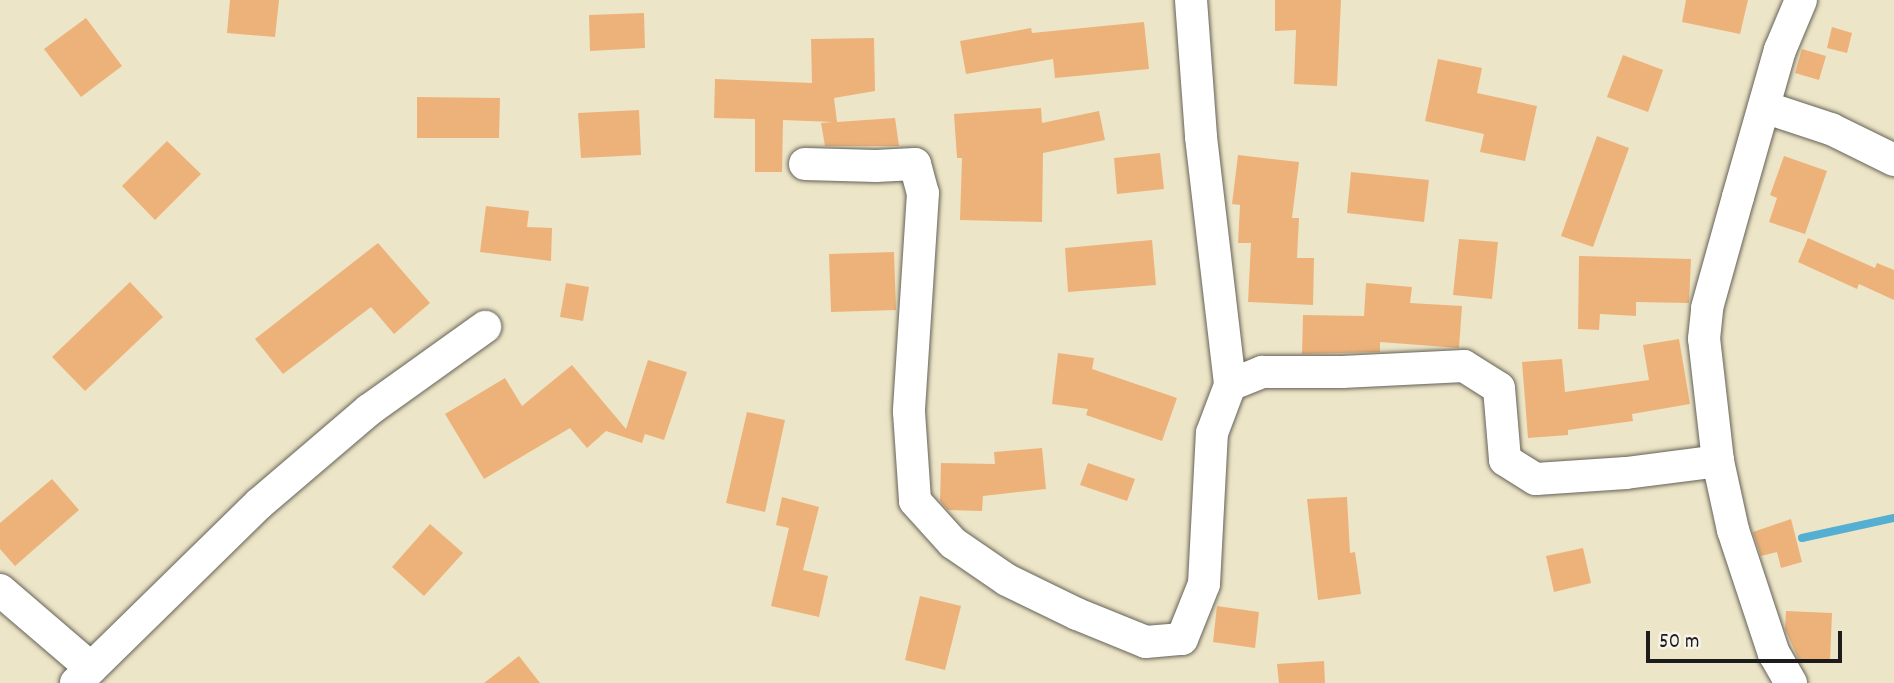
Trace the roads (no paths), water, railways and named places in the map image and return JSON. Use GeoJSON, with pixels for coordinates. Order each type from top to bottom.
{"type":"FeatureCollection","features":[{"type":"Feature","properties":{"kind":"street"},"geometry":{"type":"LineString","coordinates":[[805,164],[915,164],[923,193],[909,412],[915,501],[953,543],[1007,580],[1077,614],[1146,642],[1182,639],[1204,584],[1212,433],[1230,385],[1201,137],[1191,0]]}},
{"type":"Feature","properties":{"kind":"street"},"geometry":{"type":"LineString","coordinates":[[1791,683],[1774,654],[1733,530],[1718,461],[1704,338],[1707,308],[1780,50],[1801,0]]}},
{"type":"Feature","properties":{"kind":"street"},"geometry":{"type":"LineString","coordinates":[[1764,107],[1831,129],[1894,160]]}},
{"type":"Feature","properties":{"kind":"street"},"geometry":{"type":"LineString","coordinates":[[0,590],[83,675],[260,503],[369,410],[485,327]]}},
{"type":"Feature","properties":{"kind":"street"},"geometry":{"type":"LineString","coordinates":[[1230,385],[1262,372],[1342,372],[1464,366],[1499,388],[1505,460],[1536,479],[1626,473],[1718,461]]}},
{"type":"Feature","properties":{"kind":"waterway"},"geometry":{"type":"LineString","coordinates":[[1802,538],[1894,518]]}}]}
